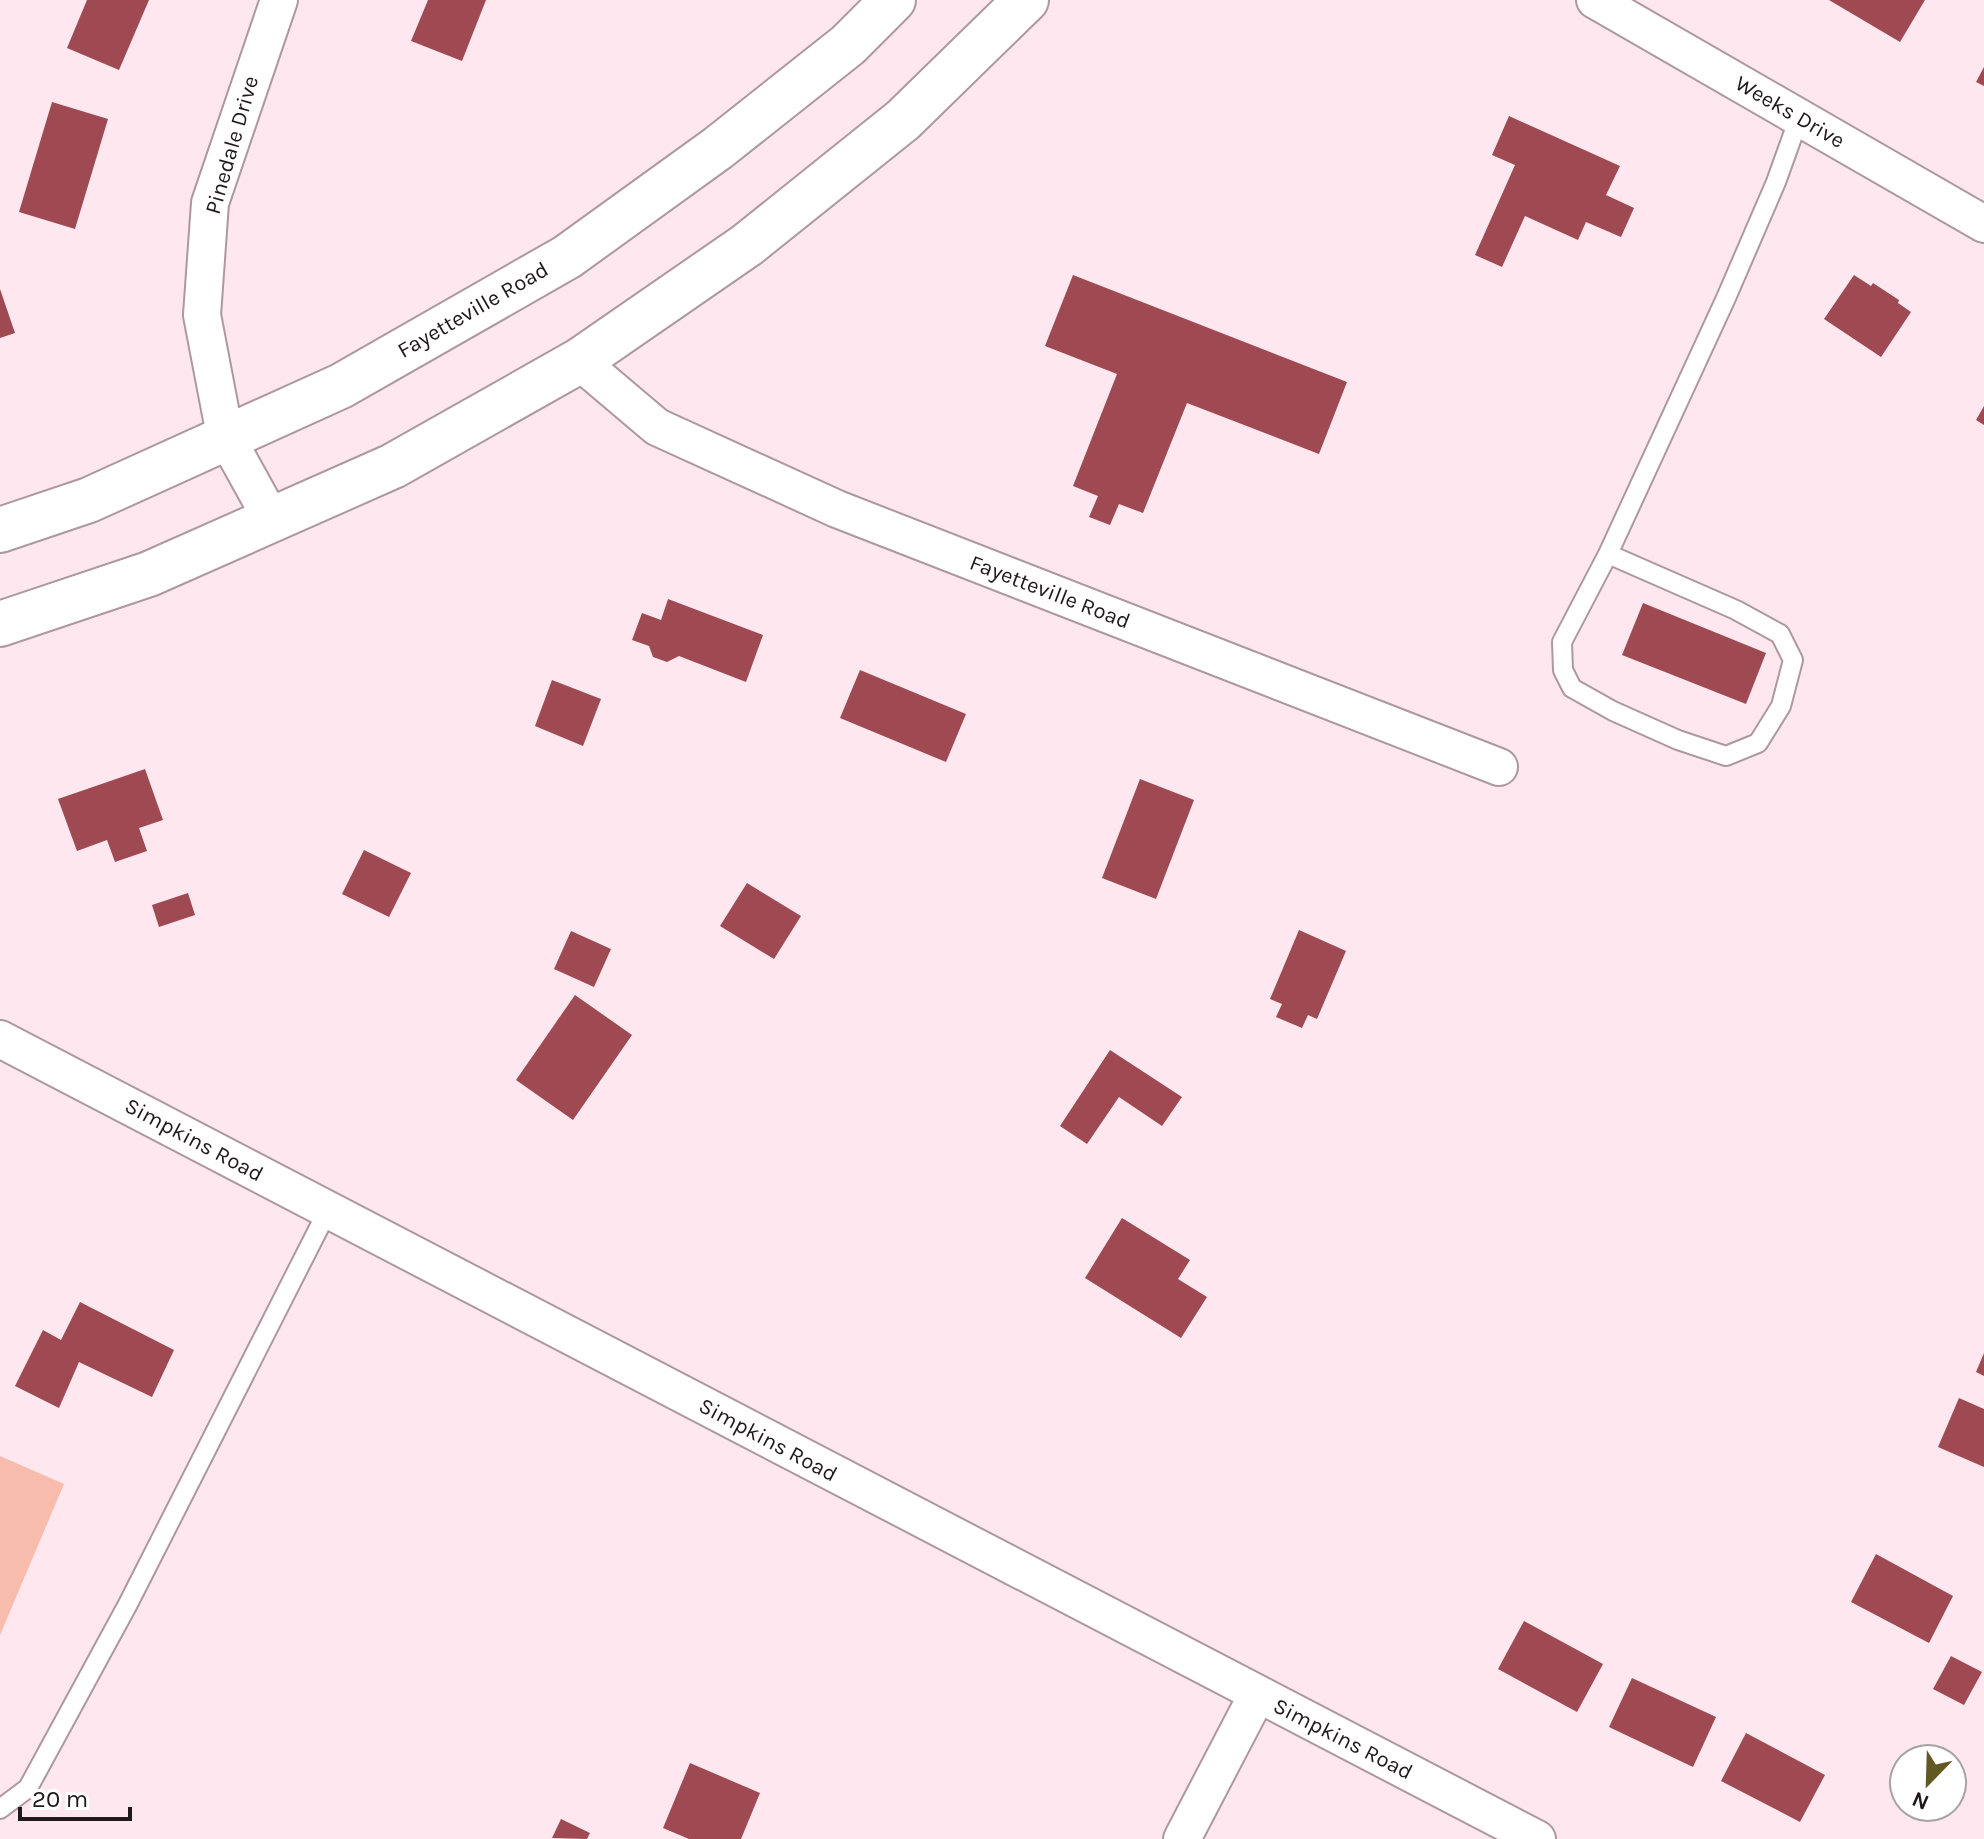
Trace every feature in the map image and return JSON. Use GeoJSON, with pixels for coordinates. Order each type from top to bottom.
{"type":"FeatureCollection","features":[{"type":"Feature","properties":{"kind":"highway","name":"Fayetteville Road"},"geometry":{"type":"LineString","coordinates":[[0,530],[89,500],[341,386],[567,257],[718,148],[848,45],[893,0]]}},
{"type":"Feature","properties":{"kind":"highway"},"geometry":{"type":"LineString","coordinates":[[0,624],[149,574],[393,466],[579,361],[747,245],[903,120],[1026,0]]}},
{"type":"Feature","properties":{"kind":"street","name":"Pinedale Drive"},"geometry":{"type":"LineString","coordinates":[[272,520],[226,436],[202,315],[210,203],[279,0]]}},
{"type":"Feature","properties":{"kind":"street","name":"Weeks Drive"},"geometry":{"type":"LineString","coordinates":[[1595,0],[1984,224]]}},
{"type":"Feature","properties":{"kind":"street","name":"Fayetteville Road"},"geometry":{"type":"LineString","coordinates":[[579,361],[657,427],[837,509],[1499,767]]}},
{"type":"Feature","properties":{"kind":"street","name":"Simpkins Road"},"geometry":{"type":"LineString","coordinates":[[0,1039],[1537,1839]]}},
{"type":"Feature","properties":{"kind":"street"},"geometry":{"type":"LineString","coordinates":[[1182,1839],[1257,1695]]}},
{"type":"Feature","properties":{"kind":"lane"},"geometry":{"type":"LineString","coordinates":[[1608,554],[1736,610],[1780,634],[1793,660],[1781,706],[1758,743],[1726,756],[1678,740],[1613,711],[1572,688],[1563,670],[1562,642],[1608,554],[1726,298],[1776,182],[1799,118]]}},
{"type":"Feature","properties":{"kind":"lane"},"geometry":{"type":"LineString","coordinates":[[0,1809],[28,1788],[128,1604],[328,1210]]}},
{"type":"Feature","properties":{"kind":"shaded area"},"geometry":{"type":"Polygon","coordinates":[[[0,1456],[64,1484],[0,1635],[0,1456]]]}},
{"type":"Feature","properties":{"kind":"building"},"geometry":{"type":"Polygon","coordinates":[[[87,0],[149,0],[119,70],[67,48],[87,0]]]}},
{"type":"Feature","properties":{"kind":"building"},"geometry":{"type":"Polygon","coordinates":[[[428,0],[486,0],[462,61],[411,41],[428,0]]]}},
{"type":"Feature","properties":{"kind":"building"},"geometry":{"type":"Polygon","coordinates":[[[1829,0],[1925,0],[1900,42],[1829,0]]]}},
{"type":"Feature","properties":{"kind":"building"},"geometry":{"type":"Polygon","coordinates":[[[1984,67],[1984,86],[1976,82],[1984,67]]]}},
{"type":"Feature","properties":{"kind":"building"},"geometry":{"type":"Polygon","coordinates":[[[52,102],[108,119],[75,229],[19,212],[52,102]]]}},
{"type":"Feature","properties":{"kind":"building"},"geometry":{"type":"Polygon","coordinates":[[[1509,116],[1620,166],[1606,195],[1634,208],[1621,237],[1586,222],[1578,240],[1525,216],[1502,267],[1475,255],[1515,165],[1492,155],[1509,116]]]}},
{"type":"Feature","properties":{"kind":"building"},"geometry":{"type":"Polygon","coordinates":[[[1073,275],[1347,382],[1319,454],[1187,403],[1143,513],[1119,504],[1110,525],[1089,517],[1098,496],[1073,486],[1117,374],[1045,346],[1073,275]]]}},
{"type":"Feature","properties":{"kind":"building"},"geometry":{"type":"Polygon","coordinates":[[[1854,275],[1871,286],[1873,283],[1911,312],[1881,357],[1824,319],[1854,275]]]}},
{"type":"Feature","properties":{"kind":"building"},"geometry":{"type":"Polygon","coordinates":[[[0,289],[15,333],[0,338],[0,289]]]}},
{"type":"Feature","properties":{"kind":"building"},"geometry":{"type":"Polygon","coordinates":[[[1984,406],[1984,425],[1976,420],[1984,406]]]}},
{"type":"Feature","properties":{"kind":"building"},"geometry":{"type":"Polygon","coordinates":[[[668,599],[763,635],[746,682],[679,656],[667,662],[653,657],[649,646],[632,640],[642,613],[661,620],[668,599]]]}},
{"type":"Feature","properties":{"kind":"building"},"geometry":{"type":"Polygon","coordinates":[[[1643,603],[1766,653],[1746,704],[1622,655],[1643,603]]]}},
{"type":"Feature","properties":{"kind":"building"},"geometry":{"type":"Polygon","coordinates":[[[860,670],[966,714],[946,762],[840,718],[860,670]]]}},
{"type":"Feature","properties":{"kind":"building"},"geometry":{"type":"Polygon","coordinates":[[[552,680],[601,699],[583,746],[535,726],[552,680]]]}},
{"type":"Feature","properties":{"kind":"building"},"geometry":{"type":"Polygon","coordinates":[[[145,769],[163,820],[139,828],[147,851],[115,862],[107,840],[77,851],[58,799],[145,769]]]}},
{"type":"Feature","properties":{"kind":"building"},"geometry":{"type":"Polygon","coordinates":[[[1140,779],[1194,800],[1156,899],[1102,878],[1140,779]]]}},
{"type":"Feature","properties":{"kind":"building"},"geometry":{"type":"Polygon","coordinates":[[[364,850],[411,873],[389,917],[342,894],[364,850]]]}},
{"type":"Feature","properties":{"kind":"building"},"geometry":{"type":"Polygon","coordinates":[[[747,883],[801,916],[774,959],[720,926],[747,883]]]}},
{"type":"Feature","properties":{"kind":"building"},"geometry":{"type":"Polygon","coordinates":[[[188,893],[195,915],[159,927],[152,905],[188,893]]]}},
{"type":"Feature","properties":{"kind":"building"},"geometry":{"type":"Polygon","coordinates":[[[1299,930],[1346,951],[1317,1019],[1308,1015],[1302,1028],[1276,1017],[1282,1004],[1270,999],[1299,930]]]}},
{"type":"Feature","properties":{"kind":"building"},"geometry":{"type":"Polygon","coordinates":[[[571,931],[611,949],[594,987],[554,969],[571,931]]]}},
{"type":"Feature","properties":{"kind":"building"},"geometry":{"type":"Polygon","coordinates":[[[575,995],[632,1035],[573,1120],[516,1080],[575,995]]]}},
{"type":"Feature","properties":{"kind":"building"},"geometry":{"type":"Polygon","coordinates":[[[1110,1050],[1182,1097],[1162,1126],[1119,1097],[1087,1144],[1060,1126],[1110,1050]]]}},
{"type":"Feature","properties":{"kind":"building"},"geometry":{"type":"Polygon","coordinates":[[[1122,1218],[1190,1260],[1178,1279],[1207,1297],[1181,1338],[1085,1278],[1122,1218]]]}},
{"type":"Feature","properties":{"kind":"building"},"geometry":{"type":"Polygon","coordinates":[[[80,1302],[174,1350],[152,1397],[79,1362],[59,1408],[15,1386],[43,1330],[61,1340],[80,1302]]]}},
{"type":"Feature","properties":{"kind":"building"},"geometry":{"type":"Polygon","coordinates":[[[1984,1353],[1984,1376],[1976,1372],[1984,1353]]]}},
{"type":"Feature","properties":{"kind":"building"},"geometry":{"type":"Polygon","coordinates":[[[1959,1398],[1984,1409],[1984,1467],[1938,1447],[1959,1398]]]}},
{"type":"Feature","properties":{"kind":"building"},"geometry":{"type":"Polygon","coordinates":[[[1876,1554],[1953,1596],[1929,1643],[1851,1602],[1876,1554]]]}},
{"type":"Feature","properties":{"kind":"building"},"geometry":{"type":"Polygon","coordinates":[[[1524,1621],[1603,1664],[1577,1712],[1498,1669],[1524,1621]]]}},
{"type":"Feature","properties":{"kind":"building"},"geometry":{"type":"Polygon","coordinates":[[[1951,1656],[1982,1672],[1964,1705],[1933,1689],[1951,1656]]]}},
{"type":"Feature","properties":{"kind":"building"},"geometry":{"type":"Polygon","coordinates":[[[1632,1678],[1716,1717],[1693,1767],[1609,1727],[1632,1678]]]}},
{"type":"Feature","properties":{"kind":"building"},"geometry":{"type":"Polygon","coordinates":[[[1746,1733],[1825,1775],[1800,1822],[1721,1781],[1746,1733]]]}},
{"type":"Feature","properties":{"kind":"building"},"geometry":{"type":"Polygon","coordinates":[[[690,1763],[760,1793],[741,1839],[689,1839],[663,1828],[690,1763]]]}},
{"type":"Feature","properties":{"kind":"building"},"geometry":{"type":"Polygon","coordinates":[[[561,1819],[590,1833],[587,1839],[552,1838],[561,1819]]]}}]}
